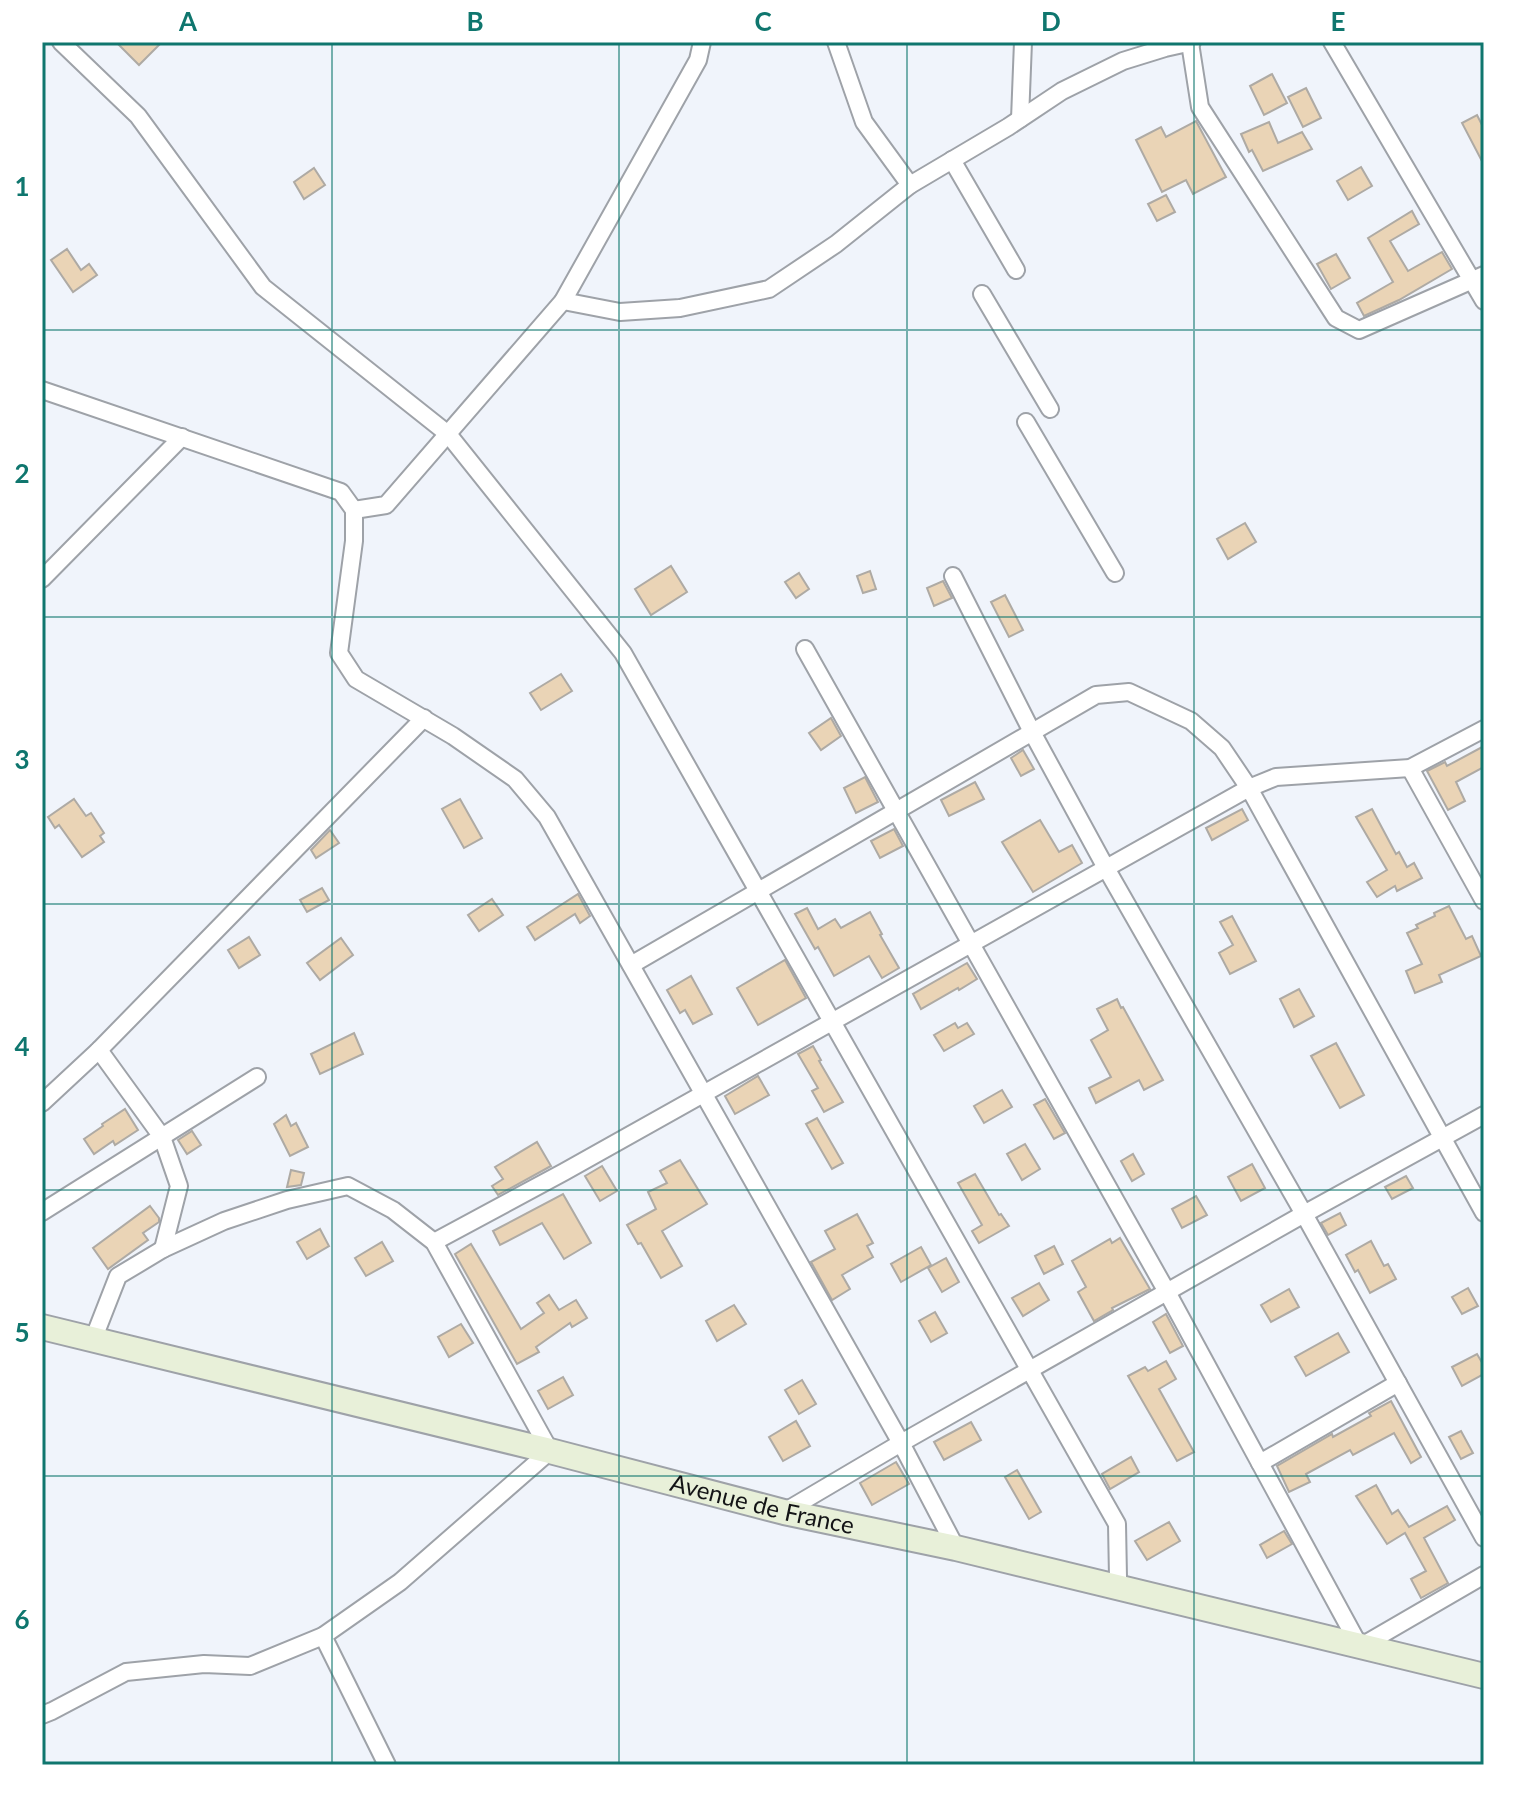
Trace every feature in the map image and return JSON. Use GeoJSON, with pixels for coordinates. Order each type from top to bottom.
{"type":"FeatureCollection","features":[{"type":"Feature","properties":{"kind":"main road","name":"Avenue de France"},"geometry":{"type":"LineString","coordinates":[[42,1327],[550,1451],[784,1512],[956,1548],[1484,1676]]}},
{"type":"Feature","properties":{"kind":"street"},"geometry":{"type":"LineString","coordinates":[[61,42],[138,116],[263,287],[448,434],[623,653],[1117,1524],[1118,1577]]}},
{"type":"Feature","properties":{"kind":"street"},"geometry":{"type":"LineString","coordinates":[[354,510],[386,505],[563,301],[698,60],[702,42]]}},
{"type":"Feature","properties":{"kind":"street"},"geometry":{"type":"LineString","coordinates":[[836,42],[864,122],[910,185]]}},
{"type":"Feature","properties":{"kind":"street"},"geometry":{"type":"LineString","coordinates":[[1020,119],[1023,42]]}},
{"type":"Feature","properties":{"kind":"street"},"geometry":{"type":"LineString","coordinates":[[1332,42],[1478,278],[1484,301]]}},
{"type":"Feature","properties":{"kind":"street"},"geometry":{"type":"LineString","coordinates":[[563,301],[620,312],[680,308],[769,289],[836,244],[910,185],[1062,91],[1123,61],[1191,43],[1200,107],[1336,318],[1359,330],[1478,278]]}},
{"type":"Feature","properties":{"kind":"street"},"geometry":{"type":"LineString","coordinates":[[952,160],[1016,270]]}},
{"type":"Feature","properties":{"kind":"street"},"geometry":{"type":"LineString","coordinates":[[982,294],[1050,409]]}},
{"type":"Feature","properties":{"kind":"street"},"geometry":{"type":"LineString","coordinates":[[42,390],[341,492],[354,510],[354,541],[339,653],[356,679],[453,736],[515,779],[547,817],[901,1443],[956,1548]]}},
{"type":"Feature","properties":{"kind":"street"},"geometry":{"type":"LineString","coordinates":[[1026,422],[1115,573]]}},
{"type":"Feature","properties":{"kind":"street"},"geometry":{"type":"LineString","coordinates":[[42,579],[182,437]]}},
{"type":"Feature","properties":{"kind":"street"},"geometry":{"type":"LineString","coordinates":[[953,576],[1032,732],[1106,868],[1304,1214],[1484,1538]]}},
{"type":"Feature","properties":{"kind":"street"},"geometry":{"type":"LineString","coordinates":[[805,649],[1167,1292],[1360,1647],[1484,1575]]}},
{"type":"Feature","properties":{"kind":"street"},"geometry":{"type":"LineString","coordinates":[[631,965],[1096,695],[1129,692],[1191,721],[1222,748],[1249,788],[1484,1213]]}},
{"type":"Feature","properties":{"kind":"street"},"geometry":{"type":"LineString","coordinates":[[42,1103],[99,1050],[424,718]]}},
{"type":"Feature","properties":{"kind":"street"},"geometry":{"type":"LineString","coordinates":[[434,1242],[1249,788],[1276,777],[1410,768],[1484,729]]}},
{"type":"Feature","properties":{"kind":"street"},"geometry":{"type":"LineString","coordinates":[[1410,768],[1484,901]]}},
{"type":"Feature","properties":{"kind":"street"},"geometry":{"type":"LineString","coordinates":[[99,1050],[162,1137],[179,1186],[163,1249]]}},
{"type":"Feature","properties":{"kind":"street"},"geometry":{"type":"LineString","coordinates":[[42,1212],[257,1077]]}},
{"type":"Feature","properties":{"kind":"street"},"geometry":{"type":"LineString","coordinates":[[784,1512],[1304,1214],[1484,1115]]}},
{"type":"Feature","properties":{"kind":"street"},"geometry":{"type":"LineString","coordinates":[[42,1715],[126,1672],[204,1664],[250,1666],[323,1636],[400,1582],[550,1451],[434,1242],[393,1210],[348,1186],[287,1200],[224,1221],[163,1249],[118,1276],[93,1340]]}},
{"type":"Feature","properties":{"kind":"street"},"geometry":{"type":"LineString","coordinates":[[1260,1463],[1398,1383]]}},
{"type":"Feature","properties":{"kind":"street"},"geometry":{"type":"LineString","coordinates":[[323,1636],[387,1765]]}},
{"type":"Feature","properties":{"kind":"building"},"geometry":{"type":"Polygon","coordinates":[[[116,42],[162,42],[139,65],[116,42]]]}},
{"type":"Feature","properties":{"kind":"building"},"geometry":{"type":"Polygon","coordinates":[[[1272,74],[1287,103],[1264,115],[1250,86],[1272,74]]]}},
{"type":"Feature","properties":{"kind":"building"},"geometry":{"type":"Polygon","coordinates":[[[1306,88],[1321,118],[1303,127],[1288,97],[1306,88]]]}},
{"type":"Feature","properties":{"kind":"building"},"geometry":{"type":"Polygon","coordinates":[[[1477,115],[1484,129],[1484,165],[1462,123],[1477,115]]]}},
{"type":"Feature","properties":{"kind":"building"},"geometry":{"type":"Polygon","coordinates":[[[1196,121],[1226,177],[1193,194],[1186,180],[1162,192],[1136,140],[1161,127],[1166,137],[1196,121]]]}},
{"type":"Feature","properties":{"kind":"building"},"geometry":{"type":"Polygon","coordinates":[[[1269,122],[1278,143],[1302,132],[1312,149],[1263,171],[1241,134],[1269,122]]]}},
{"type":"Feature","properties":{"kind":"building"},"geometry":{"type":"Polygon","coordinates":[[[1361,167],[1372,186],[1348,200],[1337,181],[1361,167]]]}},
{"type":"Feature","properties":{"kind":"building"},"geometry":{"type":"Polygon","coordinates":[[[314,168],[325,185],[304,199],[294,182],[314,168]]]}},
{"type":"Feature","properties":{"kind":"building"},"geometry":{"type":"Polygon","coordinates":[[[1166,195],[1175,212],[1157,221],[1148,204],[1166,195]]]}},
{"type":"Feature","properties":{"kind":"building"},"geometry":{"type":"Polygon","coordinates":[[[1412,211],[1419,224],[1390,241],[1408,271],[1442,252],[1452,269],[1364,316],[1357,303],[1393,282],[1368,238],[1412,211]]]}},
{"type":"Feature","properties":{"kind":"building"},"geometry":{"type":"Polygon","coordinates":[[[67,249],[81,270],[89,264],[97,275],[73,292],[51,260],[67,249]]]}},
{"type":"Feature","properties":{"kind":"building"},"geometry":{"type":"Polygon","coordinates":[[[1336,254],[1350,278],[1331,289],[1317,264],[1336,254]]]}},
{"type":"Feature","properties":{"kind":"building"},"geometry":{"type":"Polygon","coordinates":[[[1245,523],[1256,542],[1228,559],[1217,539],[1245,523]]]}},
{"type":"Feature","properties":{"kind":"building"},"geometry":{"type":"Polygon","coordinates":[[[671,566],[687,592],[651,615],[635,589],[671,566]]]}},
{"type":"Feature","properties":{"kind":"building"},"geometry":{"type":"Polygon","coordinates":[[[870,571],[876,589],[863,593],[857,576],[870,571]]]}},
{"type":"Feature","properties":{"kind":"building"},"geometry":{"type":"Polygon","coordinates":[[[799,573],[809,589],[796,598],[785,582],[799,573]]]}},
{"type":"Feature","properties":{"kind":"building"},"geometry":{"type":"Polygon","coordinates":[[[943,581],[952,598],[934,606],[927,588],[943,581]]]}},
{"type":"Feature","properties":{"kind":"building"},"geometry":{"type":"Polygon","coordinates":[[[1005,595],[1023,630],[1009,637],[991,602],[1005,595]]]}},
{"type":"Feature","properties":{"kind":"building"},"geometry":{"type":"Polygon","coordinates":[[[561,674],[572,691],[541,710],[530,693],[561,674]]]}},
{"type":"Feature","properties":{"kind":"building"},"geometry":{"type":"Polygon","coordinates":[[[831,718],[841,736],[821,750],[809,733],[831,718]]]}},
{"type":"Feature","properties":{"kind":"building"},"geometry":{"type":"Polygon","coordinates":[[[1484,746],[1484,767],[1456,782],[1465,801],[1448,810],[1427,771],[1445,762],[1447,766],[1484,746]]]}},
{"type":"Feature","properties":{"kind":"building"},"geometry":{"type":"Polygon","coordinates":[[[1023,750],[1034,769],[1021,776],[1011,758],[1023,750]]]}},
{"type":"Feature","properties":{"kind":"building"},"geometry":{"type":"Polygon","coordinates":[[[865,777],[878,802],[856,813],[844,788],[865,777]]]}},
{"type":"Feature","properties":{"kind":"building"},"geometry":{"type":"Polygon","coordinates":[[[975,782],[984,799],[949,816],[941,800],[975,782]]]}},
{"type":"Feature","properties":{"kind":"building"},"geometry":{"type":"Polygon","coordinates":[[[74,799],[86,816],[91,813],[104,833],[100,836],[104,842],[82,857],[59,825],[55,828],[48,817],[74,799]]]}},
{"type":"Feature","properties":{"kind":"building"},"geometry":{"type":"Polygon","coordinates":[[[460,799],[482,838],[464,848],[442,809],[460,799]]]}},
{"type":"Feature","properties":{"kind":"building"},"geometry":{"type":"Polygon","coordinates":[[[1242,809],[1248,820],[1212,840],[1206,828],[1242,809]]]}},
{"type":"Feature","properties":{"kind":"building"},"geometry":{"type":"Polygon","coordinates":[[[1372,809],[1396,854],[1399,852],[1407,867],[1414,863],[1422,878],[1397,891],[1395,886],[1377,897],[1367,882],[1387,870],[1356,817],[1372,809]]]}},
{"type":"Feature","properties":{"kind":"building"},"geometry":{"type":"Polygon","coordinates":[[[1040,820],[1059,852],[1072,845],[1082,863],[1033,892],[1002,842],[1040,820]]]}},
{"type":"Feature","properties":{"kind":"building"},"geometry":{"type":"Polygon","coordinates":[[[894,829],[903,846],[880,858],[871,841],[894,829]]]}},
{"type":"Feature","properties":{"kind":"building"},"geometry":{"type":"Polygon","coordinates":[[[330,830],[339,843],[316,858],[311,850],[330,830]]]}},
{"type":"Feature","properties":{"kind":"building"},"geometry":{"type":"Polygon","coordinates":[[[322,888],[329,900],[307,912],[300,900],[322,888]]]}},
{"type":"Feature","properties":{"kind":"building"},"geometry":{"type":"Polygon","coordinates":[[[578,894],[590,916],[580,923],[575,914],[535,940],[527,927],[578,894]]]}},
{"type":"Feature","properties":{"kind":"building"},"geometry":{"type":"Polygon","coordinates":[[[492,899],[503,915],[479,931],[468,915],[492,899]]]}},
{"type":"Feature","properties":{"kind":"building"},"geometry":{"type":"Polygon","coordinates":[[[1449,906],[1466,939],[1472,936],[1481,956],[1439,975],[1442,982],[1415,993],[1406,971],[1422,964],[1407,933],[1449,906]]]}},
{"type":"Feature","properties":{"kind":"building"},"geometry":{"type":"Polygon","coordinates":[[[807,908],[818,929],[835,919],[841,928],[870,912],[899,968],[882,978],[869,956],[834,976],[795,914],[807,908]]]}},
{"type":"Feature","properties":{"kind":"building"},"geometry":{"type":"Polygon","coordinates":[[[1232,916],[1256,961],[1230,974],[1219,953],[1233,945],[1220,922],[1232,916]]]}},
{"type":"Feature","properties":{"kind":"building"},"geometry":{"type":"Polygon","coordinates":[[[249,937],[260,955],[239,968],[228,950],[249,937]]]}},
{"type":"Feature","properties":{"kind":"building"},"geometry":{"type":"Polygon","coordinates":[[[341,938],[353,955],[320,980],[307,963],[341,938]]]}},
{"type":"Feature","properties":{"kind":"building"},"geometry":{"type":"Polygon","coordinates":[[[785,960],[806,998],[758,1025],[737,988],[785,960]]]}},
{"type":"Feature","properties":{"kind":"building"},"geometry":{"type":"Polygon","coordinates":[[[967,963],[977,979],[921,1009],[913,994],[967,963]]]}},
{"type":"Feature","properties":{"kind":"building"},"geometry":{"type":"Polygon","coordinates":[[[691,976],[712,1014],[693,1024],[685,1010],[680,1013],[667,990],[691,976]]]}},
{"type":"Feature","properties":{"kind":"building"},"geometry":{"type":"Polygon","coordinates":[[[1299,989],[1314,1016],[1294,1027],[1280,999],[1299,989]]]}},
{"type":"Feature","properties":{"kind":"building"},"geometry":{"type":"Polygon","coordinates":[[[1117,999],[1163,1080],[1144,1090],[1139,1080],[1096,1103],[1089,1088],[1111,1077],[1091,1040],[1108,1030],[1097,1009],[1117,999]]]}},
{"type":"Feature","properties":{"kind":"building"},"geometry":{"type":"Polygon","coordinates":[[[955,1023],[958,1028],[967,1023],[974,1034],[944,1051],[934,1035],[955,1023]]]}},
{"type":"Feature","properties":{"kind":"building"},"geometry":{"type":"Polygon","coordinates":[[[354,1033],[363,1054],[320,1074],[311,1054],[354,1033]]]}},
{"type":"Feature","properties":{"kind":"building"},"geometry":{"type":"Polygon","coordinates":[[[1336,1043],[1364,1095],[1340,1108],[1311,1056],[1336,1043]]]}},
{"type":"Feature","properties":{"kind":"building"},"geometry":{"type":"Polygon","coordinates":[[[813,1046],[843,1102],[824,1112],[812,1091],[818,1088],[798,1054],[813,1046]]]}},
{"type":"Feature","properties":{"kind":"building"},"geometry":{"type":"Polygon","coordinates":[[[758,1076],[769,1095],[735,1114],[725,1096],[758,1076]]]}},
{"type":"Feature","properties":{"kind":"building"},"geometry":{"type":"Polygon","coordinates":[[[1002,1090],[1012,1107],[984,1123],[974,1106],[1002,1090]]]}},
{"type":"Feature","properties":{"kind":"building"},"geometry":{"type":"Polygon","coordinates":[[[1045,1099],[1065,1133],[1054,1139],[1034,1105],[1045,1099]]]}},
{"type":"Feature","properties":{"kind":"building"},"geometry":{"type":"Polygon","coordinates":[[[125,1109],[138,1130],[94,1154],[84,1139],[125,1109]]]}},
{"type":"Feature","properties":{"kind":"building"},"geometry":{"type":"Polygon","coordinates":[[[286,1115],[291,1126],[296,1123],[308,1147],[290,1156],[274,1124],[286,1115]]]}},
{"type":"Feature","properties":{"kind":"building"},"geometry":{"type":"Polygon","coordinates":[[[817,1118],[843,1163],[832,1169],[806,1124],[817,1118]]]}},
{"type":"Feature","properties":{"kind":"building"},"geometry":{"type":"Polygon","coordinates":[[[192,1131],[201,1145],[187,1154],[178,1140],[192,1131]]]}},
{"type":"Feature","properties":{"kind":"building"},"geometry":{"type":"Polygon","coordinates":[[[537,1142],[551,1166],[498,1195],[492,1186],[503,1179],[495,1167],[537,1142]]]}},
{"type":"Feature","properties":{"kind":"building"},"geometry":{"type":"Polygon","coordinates":[[[1025,1144],[1040,1169],[1022,1180],[1007,1154],[1025,1144]]]}},
{"type":"Feature","properties":{"kind":"building"},"geometry":{"type":"Polygon","coordinates":[[[1133,1154],[1144,1174],[1132,1181],[1121,1161],[1133,1154]]]}},
{"type":"Feature","properties":{"kind":"building"},"geometry":{"type":"Polygon","coordinates":[[[680,1160],[707,1204],[662,1231],[682,1266],[661,1278],[627,1225],[656,1209],[648,1192],[667,1183],[660,1171],[680,1160]]]}},
{"type":"Feature","properties":{"kind":"building"},"geometry":{"type":"Polygon","coordinates":[[[1252,1164],[1265,1188],[1241,1201],[1228,1177],[1252,1164]]]}},
{"type":"Feature","properties":{"kind":"building"},"geometry":{"type":"Polygon","coordinates":[[[602,1166],[617,1191],[600,1201],[585,1176],[602,1166]]]}},
{"type":"Feature","properties":{"kind":"building"},"geometry":{"type":"Polygon","coordinates":[[[291,1170],[304,1173],[301,1185],[287,1187],[291,1170]]]}},
{"type":"Feature","properties":{"kind":"building"},"geometry":{"type":"Polygon","coordinates":[[[975,1174],[1009,1226],[979,1243],[972,1231],[982,1225],[958,1183],[975,1174]]]}},
{"type":"Feature","properties":{"kind":"building"},"geometry":{"type":"Polygon","coordinates":[[[1406,1176],[1413,1188],[1392,1199],[1385,1187],[1406,1176]]]}},
{"type":"Feature","properties":{"kind":"building"},"geometry":{"type":"Polygon","coordinates":[[[563,1194],[591,1243],[564,1259],[542,1223],[500,1245],[493,1231],[563,1194]]]}},
{"type":"Feature","properties":{"kind":"building"},"geometry":{"type":"Polygon","coordinates":[[[1196,1196],[1207,1215],[1182,1228],[1172,1209],[1196,1196]]]}},
{"type":"Feature","properties":{"kind":"building"},"geometry":{"type":"Polygon","coordinates":[[[150,1206],[159,1222],[143,1233],[148,1240],[108,1269],[93,1248],[150,1206]]]}},
{"type":"Feature","properties":{"kind":"building"},"geometry":{"type":"Polygon","coordinates":[[[1340,1213],[1346,1225],[1328,1235],[1321,1223],[1340,1213]]]}},
{"type":"Feature","properties":{"kind":"building"},"geometry":{"type":"Polygon","coordinates":[[[857,1214],[873,1243],[867,1246],[873,1257],[842,1275],[850,1289],[832,1300],[811,1262],[835,1249],[825,1231],[857,1214]]]}},
{"type":"Feature","properties":{"kind":"building"},"geometry":{"type":"Polygon","coordinates":[[[320,1229],[329,1246],[307,1259],[297,1242],[320,1229]]]}},
{"type":"Feature","properties":{"kind":"building"},"geometry":{"type":"Polygon","coordinates":[[[1120,1238],[1150,1289],[1094,1321],[1078,1292],[1086,1287],[1072,1261],[1110,1239],[1112,1243],[1120,1238]]]}},
{"type":"Feature","properties":{"kind":"building"},"geometry":{"type":"Polygon","coordinates":[[[1371,1241],[1384,1266],[1388,1264],[1396,1279],[1370,1293],[1346,1255],[1371,1241]]]}},
{"type":"Feature","properties":{"kind":"building"},"geometry":{"type":"Polygon","coordinates":[[[382,1242],[393,1261],[366,1276],[355,1258],[382,1242]]]}},
{"type":"Feature","properties":{"kind":"building"},"geometry":{"type":"Polygon","coordinates":[[[471,1244],[521,1329],[544,1313],[537,1303],[549,1295],[559,1310],[576,1300],[587,1318],[572,1327],[570,1323],[536,1347],[539,1352],[517,1364],[455,1254],[471,1244]]]}},
{"type":"Feature","properties":{"kind":"building"},"geometry":{"type":"Polygon","coordinates":[[[1054,1246],[1063,1264],[1044,1274],[1035,1256],[1054,1246]]]}},
{"type":"Feature","properties":{"kind":"building"},"geometry":{"type":"Polygon","coordinates":[[[921,1247],[931,1265],[901,1282],[891,1264],[921,1247]]]}},
{"type":"Feature","properties":{"kind":"building"},"geometry":{"type":"Polygon","coordinates":[[[946,1258],[959,1282],[942,1292],[928,1268],[946,1258]]]}},
{"type":"Feature","properties":{"kind":"building"},"geometry":{"type":"Polygon","coordinates":[[[1039,1283],[1049,1300],[1023,1316],[1012,1298],[1039,1283]]]}},
{"type":"Feature","properties":{"kind":"building"},"geometry":{"type":"Polygon","coordinates":[[[1468,1288],[1478,1306],[1462,1314],[1452,1297],[1468,1288]]]}},
{"type":"Feature","properties":{"kind":"building"},"geometry":{"type":"Polygon","coordinates":[[[1289,1289],[1299,1307],[1271,1322],[1261,1305],[1289,1289]]]}},
{"type":"Feature","properties":{"kind":"building"},"geometry":{"type":"Polygon","coordinates":[[[734,1305],[746,1324],[717,1341],[706,1321],[734,1305]]]}},
{"type":"Feature","properties":{"kind":"building"},"geometry":{"type":"Polygon","coordinates":[[[935,1312],[947,1333],[931,1342],[919,1321],[935,1312]]]}},
{"type":"Feature","properties":{"kind":"building"},"geometry":{"type":"Polygon","coordinates":[[[1166,1314],[1183,1346],[1170,1353],[1153,1322],[1166,1314]]]}},
{"type":"Feature","properties":{"kind":"building"},"geometry":{"type":"Polygon","coordinates":[[[461,1324],[473,1343],[449,1357],[438,1337],[461,1324]]]}},
{"type":"Feature","properties":{"kind":"building"},"geometry":{"type":"Polygon","coordinates":[[[1338,1333],[1349,1352],[1306,1376],[1295,1357],[1338,1333]]]}},
{"type":"Feature","properties":{"kind":"building"},"geometry":{"type":"Polygon","coordinates":[[[1477,1354],[1484,1366],[1484,1374],[1462,1386],[1452,1367],[1477,1354]]]}},
{"type":"Feature","properties":{"kind":"building"},"geometry":{"type":"Polygon","coordinates":[[[1166,1361],[1176,1379],[1159,1389],[1194,1452],[1177,1461],[1128,1376],[1145,1367],[1148,1371],[1166,1361]]]}},
{"type":"Feature","properties":{"kind":"building"},"geometry":{"type":"Polygon","coordinates":[[[563,1377],[573,1395],[548,1409],[538,1391],[563,1377]]]}},
{"type":"Feature","properties":{"kind":"building"},"geometry":{"type":"Polygon","coordinates":[[[802,1380],[816,1404],[799,1414],[785,1390],[802,1380]]]}},
{"type":"Feature","properties":{"kind":"building"},"geometry":{"type":"Polygon","coordinates":[[[1391,1401],[1421,1457],[1411,1463],[1394,1433],[1353,1455],[1350,1450],[1306,1474],[1310,1482],[1289,1492],[1277,1466],[1332,1434],[1333,1437],[1371,1416],[1369,1413],[1391,1401]]]}},
{"type":"Feature","properties":{"kind":"building"},"geometry":{"type":"Polygon","coordinates":[[[796,1421],[810,1446],[783,1461],[769,1437],[796,1421]]]}},
{"type":"Feature","properties":{"kind":"building"},"geometry":{"type":"Polygon","coordinates":[[[971,1422],[981,1440],[944,1460],[934,1442],[971,1422]]]}},
{"type":"Feature","properties":{"kind":"building"},"geometry":{"type":"Polygon","coordinates":[[[1461,1431],[1473,1453],[1461,1459],[1449,1437],[1461,1431]]]}},
{"type":"Feature","properties":{"kind":"building"},"geometry":{"type":"Polygon","coordinates":[[[1131,1457],[1139,1472],[1110,1489],[1102,1474],[1131,1457]]]}},
{"type":"Feature","properties":{"kind":"building"},"geometry":{"type":"Polygon","coordinates":[[[896,1462],[909,1484],[872,1505],[860,1483],[896,1462]]]}},
{"type":"Feature","properties":{"kind":"building"},"geometry":{"type":"Polygon","coordinates":[[[1017,1470],[1041,1512],[1029,1519],[1005,1477],[1017,1470]]]}},
{"type":"Feature","properties":{"kind":"building"},"geometry":{"type":"Polygon","coordinates":[[[1376,1485],[1392,1514],[1398,1510],[1409,1527],[1447,1506],[1455,1520],[1424,1538],[1448,1583],[1421,1598],[1411,1579],[1426,1571],[1405,1533],[1387,1544],[1356,1496],[1376,1485]]]}},
{"type":"Feature","properties":{"kind":"building"},"geometry":{"type":"Polygon","coordinates":[[[1169,1522],[1180,1541],[1147,1560],[1135,1541],[1169,1522]]]}},
{"type":"Feature","properties":{"kind":"building"},"geometry":{"type":"Polygon","coordinates":[[[1284,1531],[1292,1544],[1267,1558],[1260,1545],[1284,1531]]]}}]}
